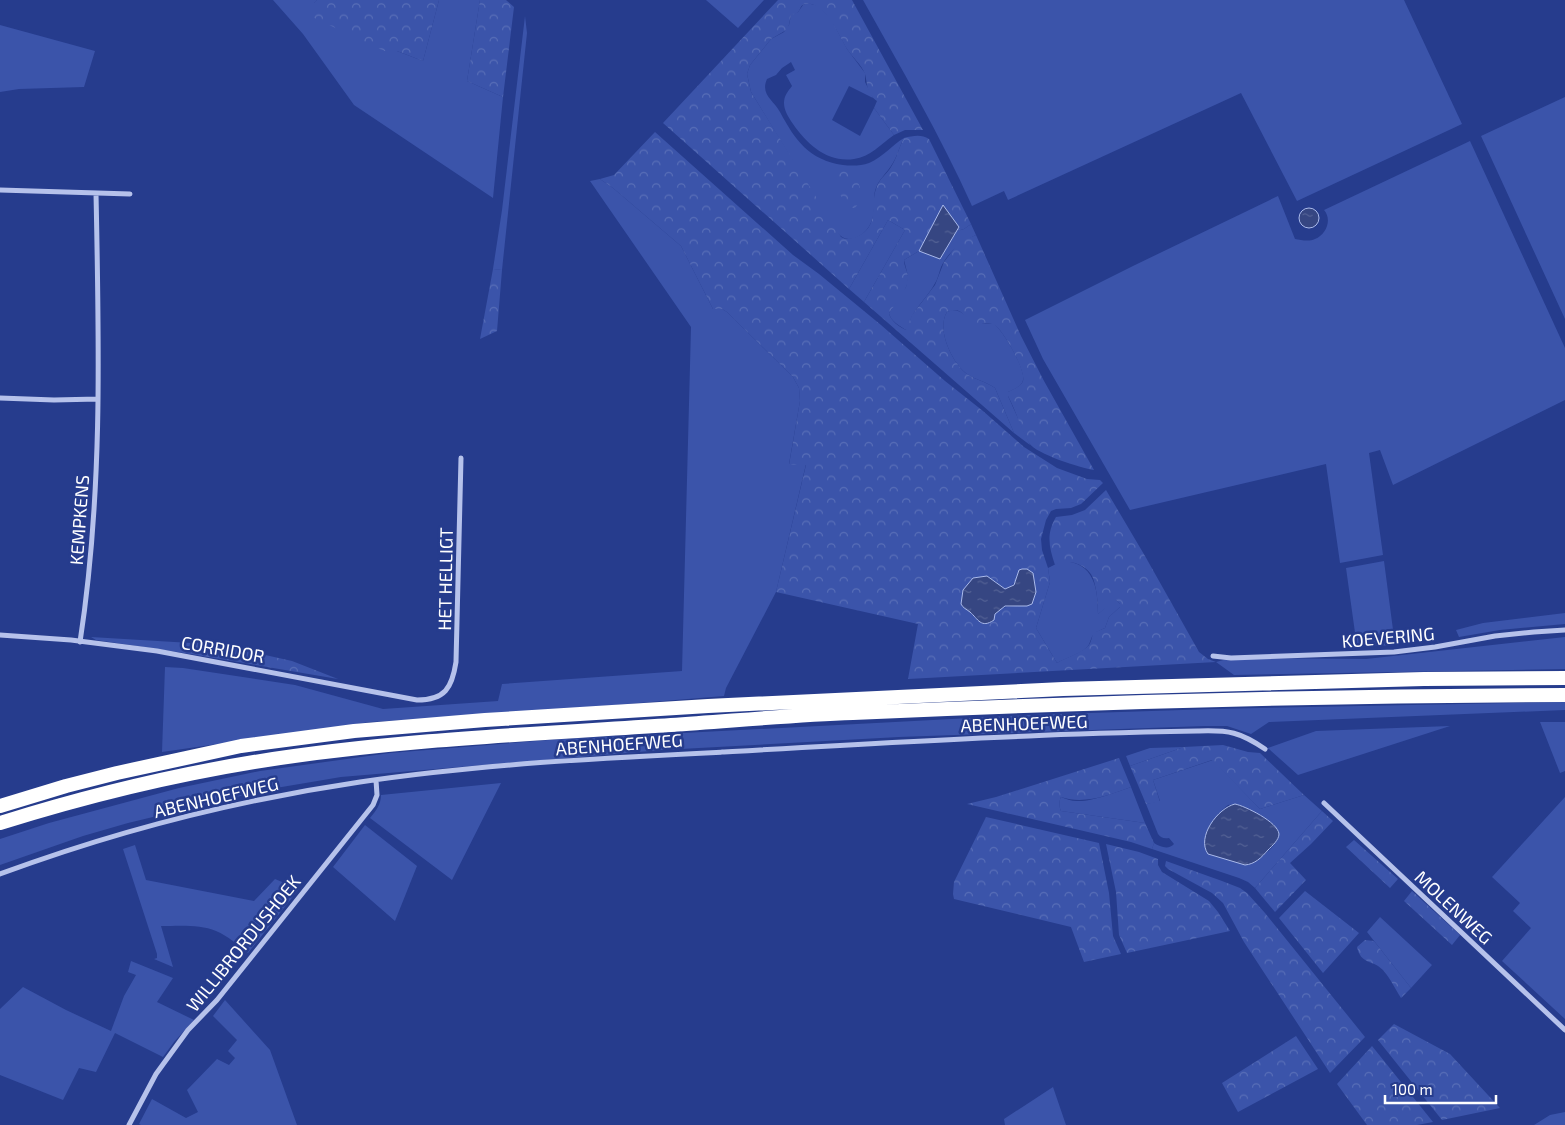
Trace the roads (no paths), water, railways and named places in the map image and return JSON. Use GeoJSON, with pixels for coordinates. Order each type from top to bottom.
{"type":"FeatureCollection","features":[{"type":"Feature","properties":{"kind":"highway"},"geometry":{"type":"LineString","coordinates":[[0,806],[117,772],[241,746],[354,731],[485,720],[708,706],[1063,689],[1424,679],[1565,678]]}},
{"type":"Feature","properties":{"kind":"highway"},"geometry":{"type":"LineString","coordinates":[[0,823],[70,802],[165,779],[253,762],[360,748],[504,736],[850,713],[1246,699],[1565,694]]}},
{"type":"Feature","properties":{"kind":"street"},"geometry":{"type":"LineString","coordinates":[[0,190],[130,194]]}},
{"type":"Feature","properties":{"kind":"street","name":"KEMPKENS"},"geometry":{"type":"LineString","coordinates":[[80,642],[90,559],[97,458],[99,366],[96,193]]}},
{"type":"Feature","properties":{"kind":"street"},"geometry":{"type":"LineString","coordinates":[[0,398],[98,399]]}},
{"type":"Feature","properties":{"kind":"street","name":"HET HELLIGT"},"geometry":{"type":"LineString","coordinates":[[439,696],[450,686],[456,662],[461,458]]}},
{"type":"Feature","properties":{"kind":"street","name":"KOEVERING"},"geometry":{"type":"LineString","coordinates":[[1213,656],[1230,658],[1394,652],[1495,636],[1565,630]]}},
{"type":"Feature","properties":{"kind":"street","name":"CORRIDOR"},"geometry":{"type":"LineString","coordinates":[[0,635],[80,642],[157,652],[417,700],[429,700],[439,696]]}},
{"type":"Feature","properties":{"kind":"street","name":"ABENHOEFWEG"},"geometry":{"type":"LineString","coordinates":[[0,874],[90,844],[178,819],[287,794],[376,780],[446,772],[658,755],[1030,736],[1223,730],[1251,739],[1265,749]]}},
{"type":"Feature","properties":{"kind":"street","name":"WILLIBRORDUSHOEK"},"geometry":{"type":"LineString","coordinates":[[128,1125],[156,1074],[188,1030],[217,1000],[373,804],[377,795],[376,780]]}},
{"type":"Feature","properties":{"kind":"street","name":"MOLENWEG"},"geometry":{"type":"LineString","coordinates":[[1324,803],[1565,1030]]}},
{"type":"Feature","properties":{"kind":"water"},"geometry":{"type":"Polygon","coordinates":[[[943,205],[959,227],[940,259],[919,251],[943,205]]]}},
{"type":"Feature","properties":{"kind":"water"},"geometry":{"type":"Polygon","coordinates":[[[1309,208],[1316,211],[1319,218],[1316,225],[1309,228],[1302,225],[1299,218],[1302,211],[1309,208]]]}},
{"type":"Feature","properties":{"kind":"water"},"geometry":{"type":"Polygon","coordinates":[[[1027,569],[1033,573],[1036,592],[1032,604],[1027,606],[1005,606],[995,614],[994,620],[986,624],[980,622],[961,604],[963,590],[973,578],[987,576],[1005,589],[1014,585],[1019,570],[1027,569]]]}},
{"type":"Feature","properties":{"kind":"water"},"geometry":{"type":"Polygon","coordinates":[[[1235,804],[1253,811],[1267,820],[1277,829],[1279,834],[1275,843],[1263,856],[1255,862],[1245,865],[1208,854],[1205,847],[1207,832],[1211,824],[1222,811],[1235,804]]]}}]}
